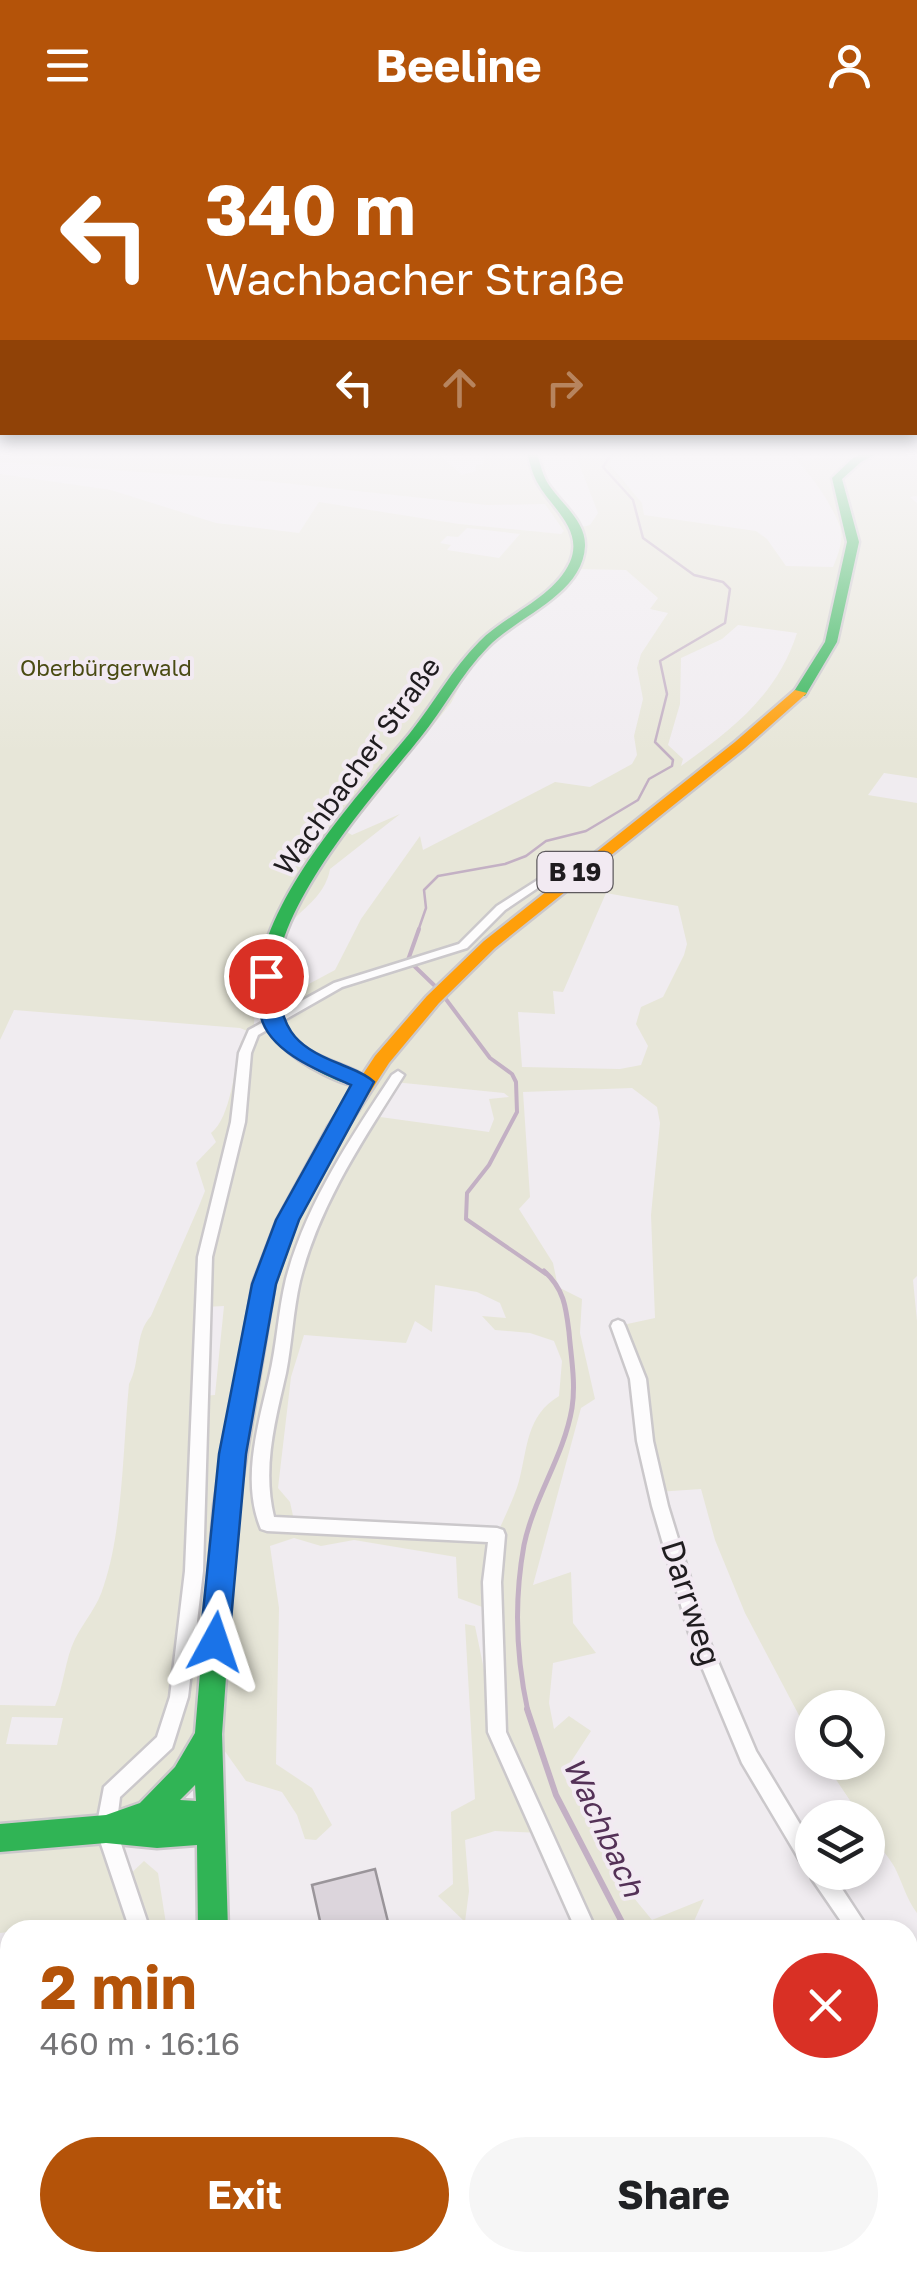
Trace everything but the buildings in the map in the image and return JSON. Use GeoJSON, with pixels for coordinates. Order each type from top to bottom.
{"type":"FeatureCollection","features":[{"type":"Feature","properties":{"kind":"main road","name":"Wachbacher Straße"},"geometry":{"type":"LineString","coordinates":[[272,1021],[266,976],[274,942],[294,899],[327,847],[430,718],[466,662],[576,562],[578,553]]}},
{"type":"Feature","properties":{"kind":"main road","name":"B 19"},"geometry":{"type":"LineString","coordinates":[[211,1822],[208,1734],[228,1488],[264,1284],[294,1206],[364,1082],[439,991],[558,884],[743,746],[811,680],[831,642],[850,553]]}},
{"type":"Feature","properties":{"kind":"main road"},"geometry":{"type":"LineString","coordinates":[[272,1021],[283,1036],[319,1064],[364,1082]]}},
{"type":"Feature","properties":{"kind":"main road","name":"B 19"},"geometry":{"type":"LineString","coordinates":[[106,1829],[148,1812],[184,1776],[208,1734]]}},
{"type":"Feature","properties":{"kind":"main road","name":"B 19"},"geometry":{"type":"LineString","coordinates":[[148,1812],[211,1822]]}},
{"type":"Feature","properties":{"kind":"main road"},"geometry":{"type":"LineString","coordinates":[[211,1822],[213,1920]]}},
{"type":"Feature","properties":{"kind":"main road","name":"B 19"},"geometry":{"type":"LineString","coordinates":[[0,1838],[106,1829],[157,1834],[211,1822]]}},
{"type":"Feature","properties":{"kind":"main road"},"geometry":{"type":"LineString","coordinates":[[157,1834],[176,1840],[192,1852],[205,1869],[212,1888]]}},
{"type":"Feature","properties":{"kind":"street"},"geometry":{"type":"LineString","coordinates":[[137,1920],[106,1829],[111,1792],[165,1742],[179,1697],[194,1570],[205,1257],[238,1122],[245,1053],[252,1033],[338,986],[463,946],[500,908],[544,879],[558,884]]}},
{"type":"Feature","properties":{"kind":"street"},"geometry":{"type":"LineString","coordinates":[[398,1076],[336,1174],[294,1280],[284,1347],[258,1458],[259,1498],[267,1524],[497,1535],[492,1582],[497,1732],[582,1920]]}},
{"type":"Feature","properties":{"kind":"street","name":"Darrweg"},"geometry":{"type":"LineString","coordinates":[[618,1326],[638,1379],[645,1441],[657,1492],[702,1643],[749,1757],[795,1834]]}},
{"type":"Feature","properties":{"kind":"street"},"geometry":{"type":"LineString","coordinates":[[832,1890],[852,1920]]}},
{"type":"Feature","properties":{"kind":"green space","name":"Oberbürgerwald"},"geometry":{"type":"Polygon","coordinates":[[[0,553],[466,553],[499,558],[503,553],[777,553],[786,566],[833,567],[838,553],[917,553],[917,778],[884,773],[868,795],[917,803],[917,1276],[913,1280],[917,1321],[917,1913],[885,1854],[885,1800],[850,1800],[836,1780],[885,1780],[885,1690],[795,1690],[795,1708],[745,1613],[715,1540],[701,1489],[657,1492],[618,1326],[655,1318],[651,1215],[660,1123],[657,1107],[632,1088],[523,1092],[530,1197],[519,1209],[553,1263],[558,1287],[582,1299],[580,1333],[595,1399],[581,1408],[533,1585],[571,1572],[573,1623],[596,1653],[553,1663],[549,1703],[554,1729],[569,1716],[591,1731],[563,1774],[625,1887],[652,1920],[581,1920],[540,1833],[495,1831],[465,1840],[469,1891],[465,1920],[438,1896],[453,1884],[451,1812],[475,1799],[465,1624],[475,1626],[495,1723],[493,1611],[458,1598],[456,1557],[354,1540],[321,1546],[294,1538],[270,1546],[279,1608],[276,1764],[312,1788],[332,1825],[316,1840],[305,1839],[297,1815],[282,1792],[246,1781],[214,1736],[185,1776],[106,1829],[125,1879],[144,1861],[158,1873],[165,1920],[0,1920],[0,1705],[55,1706],[72,1647],[101,1593],[115,1538],[129,1384],[142,1331],[205,1191],[196,1163],[216,1142],[211,1133],[228,1104],[241,1041],[252,1033],[240,1028],[14,1010],[0,1040],[0,553]],[[576,562],[558,587],[470,666],[451,703],[347,832],[352,835],[400,814],[330,869],[321,891],[288,928],[278,966],[278,1017],[311,998],[296,998],[292,993],[335,970],[361,919],[420,836],[423,850],[555,782],[590,787],[632,764],[637,755],[634,736],[643,699],[637,668],[641,654],[668,613],[650,609],[658,598],[626,570],[577,569],[583,562],[576,562]],[[738,625],[722,639],[681,658],[680,704],[668,745],[683,759],[681,766],[751,709],[778,675],[797,633],[738,625]],[[606,893],[563,992],[553,991],[555,1014],[518,1012],[522,1067],[620,1069],[641,1065],[648,1046],[636,1024],[641,1007],[663,997],[687,944],[678,906],[606,893]],[[275,933],[262,947],[253,1032],[272,1021],[275,933]],[[394,1082],[373,1116],[489,1132],[494,1119],[489,1099],[509,1097],[504,1093],[394,1082]],[[435,1285],[432,1332],[415,1321],[406,1343],[304,1335],[291,1377],[278,1488],[290,1502],[295,1525],[497,1535],[517,1488],[534,1423],[559,1396],[562,1361],[554,1341],[530,1333],[495,1330],[482,1316],[506,1318],[500,1303],[477,1292],[435,1285]],[[224,1306],[204,1307],[201,1396],[215,1395],[224,1306]],[[12,1717],[6,1744],[57,1745],[63,1718],[12,1717]]]}},
{"type":"Feature","properties":{"kind":"green space"},"geometry":{"type":"Polygon","coordinates":[[[704,1899],[695,1920],[652,1920],[704,1899]]]}},
{"type":"Feature","properties":{"kind":"waterway","name":"Wachbach"},"geometry":{"type":"LineString","coordinates":[[418,931],[426,908],[424,890],[438,876],[505,864],[526,856],[546,841],[586,831],[638,800],[649,779],[672,766],[673,760],[655,742],[667,694],[660,661],[725,623],[730,589],[723,582],[694,575],[664,553]]}},
{"type":"Feature","properties":{"kind":"waterway","name":"Wachbach"},"geometry":{"type":"LineString","coordinates":[[419,929],[408,960],[436,987]]}},
{"type":"Feature","properties":{"kind":"waterway","name":"Wachbach"},"geometry":{"type":"LineString","coordinates":[[442,994],[490,1058],[512,1074],[516,1082],[517,1112],[489,1165],[467,1193],[466,1219],[546,1274]]}},
{"type":"Feature","properties":{"kind":"waterway","name":"Wachbach"},"geometry":{"type":"LineString","coordinates":[[528,1712],[518,1628],[521,1566],[529,1527],[563,1443],[574,1389],[565,1306],[556,1285],[544,1271]]}},
{"type":"Feature","properties":{"kind":"waterway","name":"Wachbach"},"geometry":{"type":"LineString","coordinates":[[528,1712],[556,1795],[621,1920]]}},
{"type":"Feature","properties":{"kind":"traffic: fast"},"geometry":{"type":"LineString","coordinates":[[363,1082],[306,1057],[279,1032],[266,999],[268,961],[283,920],[334,836],[466,664],[486,641],[559,585],[578,553]]}},
{"type":"Feature","properties":{"kind":"traffic: fast"},"geometry":{"type":"LineString","coordinates":[[800,693],[831,642],[851,553]]}},
{"type":"Feature","properties":{"kind":"traffic: fast"},"geometry":{"type":"LineString","coordinates":[[213,1920],[208,1734],[226,1505],[264,1283],[287,1220],[338,1127]]}},
{"type":"Feature","properties":{"kind":"traffic: fast"},"geometry":{"type":"LineString","coordinates":[[149,1813],[185,1776],[207,1737]]}},
{"type":"Feature","properties":{"kind":"traffic: fast"},"geometry":{"type":"LineString","coordinates":[[114,1826],[149,1813],[211,1815]]}},
{"type":"Feature","properties":{"kind":"traffic: fast"},"geometry":{"type":"LineString","coordinates":[[0,1838],[106,1829],[157,1834],[211,1830]]}},
{"type":"Feature","properties":{"kind":"traffic: slow"},"geometry":{"type":"LineString","coordinates":[[338,1127],[382,1060],[433,999],[489,944],[800,693]]}},
{"type":"Feature","properties":{"kind":"route"},"geometry":{"type":"LineString","coordinates":[[215,1642],[232,1454],[264,1284],[287,1220],[364,1082],[319,1064],[283,1036],[272,1021],[266,976]]}}]}
